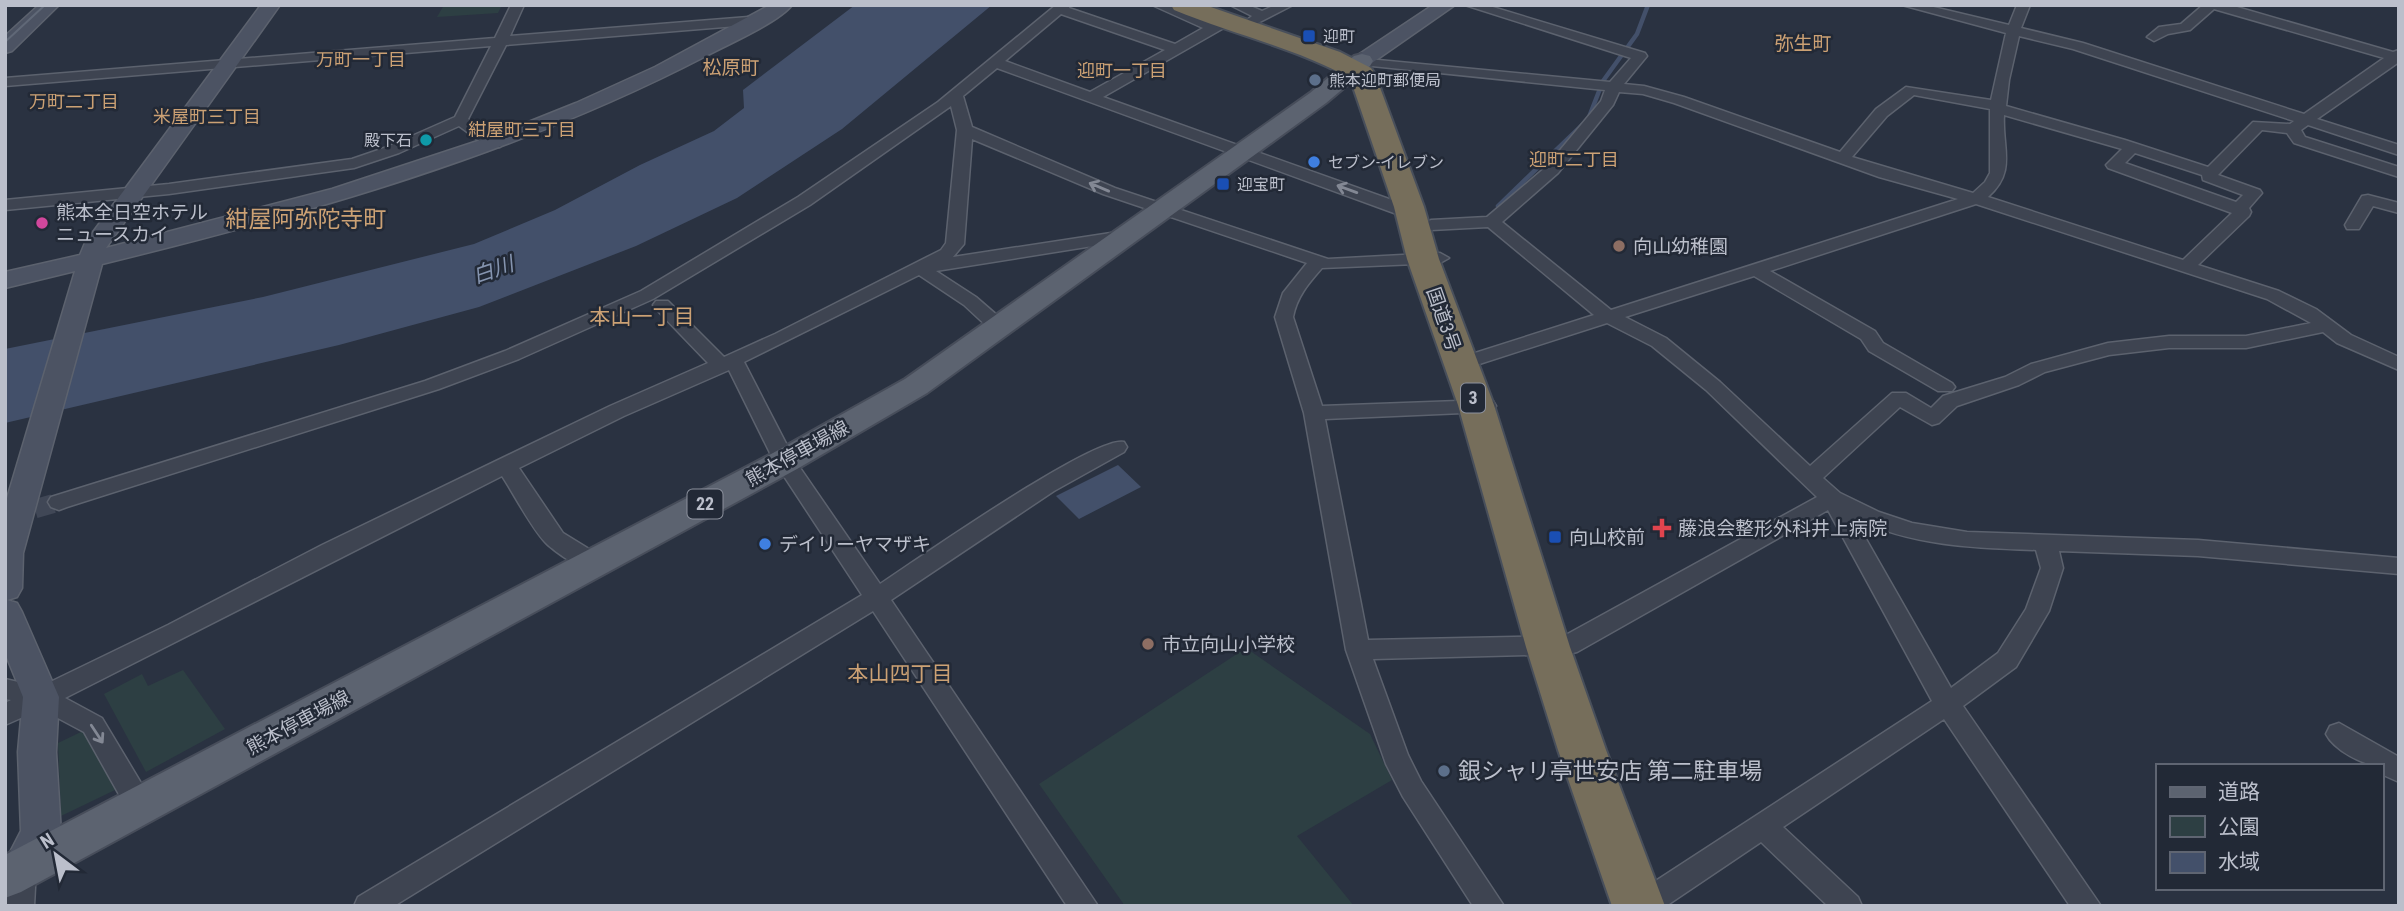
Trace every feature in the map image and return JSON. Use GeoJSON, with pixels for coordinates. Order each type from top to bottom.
{"type":"FeatureCollection","features":[{"type":"Feature","properties":{"kind":"highway","name":"国道3号"},"geometry":{"type":"LineString","coordinates":[[1183,5],[1232,16],[1331,57],[1377,72],[1388,99],[1426,239],[1484,406],[1558,646],[1650,903]]}},
{"type":"Feature","properties":{"kind":"main road","name":"熊本停車場線"},"geometry":{"type":"LineString","coordinates":[[16,885],[140,806],[785,461],[916,386],[1318,98],[1357,64]]}},
{"type":"Feature","properties":{"kind":"street"},"geometry":{"type":"LineString","coordinates":[[5,27],[31,5]]}},
{"type":"Feature","properties":{"kind":"street"},"geometry":{"type":"LineString","coordinates":[[5,47],[50,5]]}},
{"type":"Feature","properties":{"kind":"street"},"geometry":{"type":"LineString","coordinates":[[5,588],[6,553],[90,262],[134,193],[271,5]]}},
{"type":"Feature","properties":{"kind":"street"},"geometry":{"type":"LineString","coordinates":[[5,205],[268,177],[354,163],[393,150],[460,120],[469,107],[518,5]]}},
{"type":"Feature","properties":{"kind":"street"},"geometry":{"type":"LineString","coordinates":[[489,140],[761,10],[783,5]]}},
{"type":"Feature","properties":{"kind":"street"},"geometry":{"type":"LineString","coordinates":[[1158,5],[1232,16]]}},
{"type":"Feature","properties":{"kind":"street"},"geometry":{"type":"LineString","coordinates":[[1092,97],[1232,16],[1287,5]]}},
{"type":"Feature","properties":{"kind":"street"},"geometry":{"type":"LineString","coordinates":[[1357,64],[1446,5]]}},
{"type":"Feature","properties":{"kind":"street"},"geometry":{"type":"LineString","coordinates":[[965,130],[1109,191],[1327,264],[1492,222],[1552,170],[1608,102],[1613,88],[1640,56],[1471,5]]}},
{"type":"Feature","properties":{"kind":"street"},"geometry":{"type":"LineString","coordinates":[[1908,5],[2091,50],[2399,150]]}},
{"type":"Feature","properties":{"kind":"street"},"geometry":{"type":"LineString","coordinates":[[1468,362],[1976,200],[1995,180],[1999,160],[1996,127],[1999,108],[2012,30],[2024,5]]}},
{"type":"Feature","properties":{"kind":"street"},"geometry":{"type":"LineString","coordinates":[[2154,37],[2164,30],[2185,27],[2213,5],[2397,57]]}},
{"type":"Feature","properties":{"kind":"street"},"geometry":{"type":"LineString","coordinates":[[59,502],[432,385],[512,355],[647,295],[804,201],[955,95],[1062,7],[1176,49]]}},
{"type":"Feature","properties":{"kind":"street"},"geometry":{"type":"LineString","coordinates":[[5,280],[90,262],[283,200],[489,140],[609,97],[761,10]]}},
{"type":"Feature","properties":{"kind":"street"},"geometry":{"type":"LineString","coordinates":[[5,82],[501,41],[689,21],[737,22]]}},
{"type":"Feature","properties":{"kind":"street"},"geometry":{"type":"LineString","coordinates":[[2236,208],[2241,207],[2254,193],[2209,177],[2258,125],[2293,129],[2397,57]]}},
{"type":"Feature","properties":{"kind":"street"},"geometry":{"type":"LineString","coordinates":[[997,62],[1243,151],[1426,239]]}},
{"type":"Feature","properties":{"kind":"street"},"geometry":{"type":"LineString","coordinates":[[1357,64],[1644,90],[1679,100],[1885,174],[1976,200],[2273,295],[2309,313],[2344,339],[2399,364]]}},
{"type":"Feature","properties":{"kind":"street"},"geometry":{"type":"LineString","coordinates":[[1843,159],[1875,117],[1891,102],[1911,90],[1999,108],[2211,173]]}},
{"type":"Feature","properties":{"kind":"street"},"geometry":{"type":"LineString","coordinates":[[5,715],[177,632],[330,551],[617,411],[728,364],[947,254],[956,244],[965,130],[955,95]]}},
{"type":"Feature","properties":{"kind":"street"},"geometry":{"type":"LineString","coordinates":[[460,120],[489,140]]}},
{"type":"Feature","properties":{"kind":"street"},"geometry":{"type":"LineString","coordinates":[[2293,129],[2299,140],[2399,172]]}},
{"type":"Feature","properties":{"kind":"street"},"geometry":{"type":"LineString","coordinates":[[2133,147],[2114,165],[2243,212],[2187,267]]}},
{"type":"Feature","properties":{"kind":"street"},"geometry":{"type":"LineString","coordinates":[[2353,225],[2368,200],[2399,208]]}},
{"type":"Feature","properties":{"kind":"street"},"geometry":{"type":"LineString","coordinates":[[1492,222],[1607,316],[1660,342],[1713,386],[1832,498],[1947,704],[2087,906]]}},
{"type":"Feature","properties":{"kind":"street"},"geometry":{"type":"LineString","coordinates":[[920,268],[1124,236]]}},
{"type":"Feature","properties":{"kind":"street"},"geometry":{"type":"LineString","coordinates":[[1319,261],[1294,290],[1286,303],[1284,317],[1314,413],[1357,650],[1395,756],[1412,789],[1490,906]]}},
{"type":"Feature","properties":{"kind":"street"},"geometry":{"type":"LineString","coordinates":[[5,269],[90,262]]}},
{"type":"Feature","properties":{"kind":"street"},"geometry":{"type":"LineString","coordinates":[[920,268],[970,301],[999,327]]}},
{"type":"Feature","properties":{"kind":"street"},"geometry":{"type":"LineString","coordinates":[[1756,270],[1868,335],[1876,347],[1945,387]]}},
{"type":"Feature","properties":{"kind":"street"},"geometry":{"type":"LineString","coordinates":[[662,305],[728,364],[785,461],[1084,906]]}},
{"type":"Feature","properties":{"kind":"street"},"geometry":{"type":"LineString","coordinates":[[1811,477],[1899,397],[1932,418],[1950,401],[2012,381],[2038,368],[2108,349],[2169,342],[2246,342],[2326,326]]}},
{"type":"Feature","properties":{"kind":"street"},"geometry":{"type":"LineString","coordinates":[[1314,413],[1484,406]]}},
{"type":"Feature","properties":{"kind":"street"},"geometry":{"type":"LineString","coordinates":[[368,906],[877,597],[1046,486],[1117,447]]}},
{"type":"Feature","properties":{"kind":"street"},"geometry":{"type":"LineString","coordinates":[[506,466],[555,539],[594,563]]}},
{"type":"Feature","properties":{"kind":"street"},"geometry":{"type":"LineString","coordinates":[[1357,650],[1558,646],[1832,498]]}},
{"type":"Feature","properties":{"kind":"street"},"geometry":{"type":"LineString","coordinates":[[1832,498],[1871,517],[1909,531],[1967,540],[2198,548],[2399,566]]}},
{"type":"Feature","properties":{"kind":"street"},"geometry":{"type":"LineString","coordinates":[[1650,903],[1762,825],[1947,704],[2007,660],[2036,611],[2052,568],[2045,542]]}},
{"type":"Feature","properties":{"kind":"street"},"geometry":{"type":"LineString","coordinates":[[5,612],[41,697],[37,752],[41,833],[16,885]]}},
{"type":"Feature","properties":{"kind":"street"},"geometry":{"type":"LineString","coordinates":[[5,689],[41,697],[93,725],[140,806]]}},
{"type":"Feature","properties":{"kind":"street"},"geometry":{"type":"LineString","coordinates":[[2339,734],[2399,771]]}},
{"type":"Feature","properties":{"kind":"street"},"geometry":{"type":"LineString","coordinates":[[1762,825],[1848,906]]}},
{"type":"Feature","properties":{"kind":"green space"},"geometry":{"type":"Polygon","coordinates":[[[444,5],[502,5],[498,13],[437,17],[444,5]]]}},
{"type":"Feature","properties":{"kind":"green space"},"geometry":{"type":"Polygon","coordinates":[[[1246,648],[1370,734],[1392,780],[1297,836],[1354,906],[1125,906],[1039,784],[1246,648]]]}},
{"type":"Feature","properties":{"kind":"green space"},"geometry":{"type":"Polygon","coordinates":[[[183,670],[225,729],[146,772],[104,694],[142,674],[148,686],[183,670]]]}},
{"type":"Feature","properties":{"kind":"green space"},"geometry":{"type":"Polygon","coordinates":[[[83,731],[115,790],[61,816],[58,743],[83,731]]]}},
{"type":"Feature","properties":{"kind":"water","name":"白川"},"geometry":{"type":"Polygon","coordinates":[[[855,5],[992,5],[842,129],[737,198],[636,246],[479,307],[339,345],[5,423],[5,349],[263,297],[474,244],[555,210],[640,165],[714,131],[744,108],[743,90],[855,5]]]}},
{"type":"Feature","properties":{"kind":"water"},"geometry":{"type":"Polygon","coordinates":[[[1118,465],[1141,487],[1079,519],[1056,496],[1118,465]]]}},
{"type":"Feature","properties":{"kind":"waterway"},"geometry":{"type":"LineString","coordinates":[[1589,117],[1603,81],[1637,34],[1648,5]]}},
{"type":"Feature","properties":{"kind":"waterway"},"geometry":{"type":"LineString","coordinates":[[1498,206],[1582,125]]}},
{"type":"Feature","properties":{"kind":"tunnel"},"geometry":{"type":"LineString","coordinates":[[7,517],[59,502]]}},
{"type":"Feature","properties":{"kind":"tram line"},"geometry":{"type":"LineString","coordinates":[[5,42],[45,5]]}},
{"type":"Feature","properties":{"kind":"place","name":"迎町"},"geometry":{"type":"Point","coordinates":[1309,36]}},
{"type":"Feature","properties":{"kind":"place","name":"熊本迎町郵便局"},"geometry":{"type":"Point","coordinates":[1315,80]}},
{"type":"Feature","properties":{"kind":"place","name":"殿下石"},"geometry":{"type":"Point","coordinates":[426,140]}},
{"type":"Feature","properties":{"kind":"place","name":"セブン-イレブン"},"geometry":{"type":"Point","coordinates":[1314,162]}},
{"type":"Feature","properties":{"kind":"place","name":"迎宝町"},"geometry":{"type":"Point","coordinates":[1223,184]}},
{"type":"Feature","properties":{"kind":"place","name":"熊本全日空ホテル ニュースカイ"},"geometry":{"type":"Point","coordinates":[42,223]}},
{"type":"Feature","properties":{"kind":"place","name":"向山幼稚園"},"geometry":{"type":"Point","coordinates":[1619,246]}},
{"type":"Feature","properties":{"kind":"place","name":"藤浪会整形外科井上病院"},"geometry":{"type":"Point","coordinates":[1662,528]}},
{"type":"Feature","properties":{"kind":"place","name":"向山校前"},"geometry":{"type":"Point","coordinates":[1555,537]}},
{"type":"Feature","properties":{"kind":"place","name":"デイリーヤマザキ"},"geometry":{"type":"Point","coordinates":[765,544]}},
{"type":"Feature","properties":{"kind":"place","name":"市立向山小学校"},"geometry":{"type":"Point","coordinates":[1148,644]}},
{"type":"Feature","properties":{"kind":"place","name":"銀シャリ亭世安店 第二駐車場"},"geometry":{"type":"Point","coordinates":[1444,771]}},
{"type":"Feature","properties":{"kind":"district","name":"弥生町"},"geometry":{"type":"Point","coordinates":[1803,43]}},
{"type":"Feature","properties":{"kind":"district","name":"万町一丁目"},"geometry":{"type":"Point","coordinates":[361,60]}},
{"type":"Feature","properties":{"kind":"district","name":"松原町"},"geometry":{"type":"Point","coordinates":[731,67]}},
{"type":"Feature","properties":{"kind":"district","name":"迎町一丁目"},"geometry":{"type":"Point","coordinates":[1122,71]}},
{"type":"Feature","properties":{"kind":"district","name":"万町二丁目"},"geometry":{"type":"Point","coordinates":[74,102]}},
{"type":"Feature","properties":{"kind":"district","name":"米屋町三丁目"},"geometry":{"type":"Point","coordinates":[207,117]}},
{"type":"Feature","properties":{"kind":"district","name":"紺屋町三丁目"},"geometry":{"type":"Point","coordinates":[522,130]}},
{"type":"Feature","properties":{"kind":"district","name":"迎町二丁目"},"geometry":{"type":"Point","coordinates":[1574,160]}},
{"type":"Feature","properties":{"kind":"district","name":"紺屋阿弥陀寺町"},"geometry":{"type":"Point","coordinates":[306,219]}},
{"type":"Feature","properties":{"kind":"district","name":"本山一丁目"},"geometry":{"type":"Point","coordinates":[642,317]}},
{"type":"Feature","properties":{"kind":"district","name":"本山四丁目"},"geometry":{"type":"Point","coordinates":[900,674]}}]}
